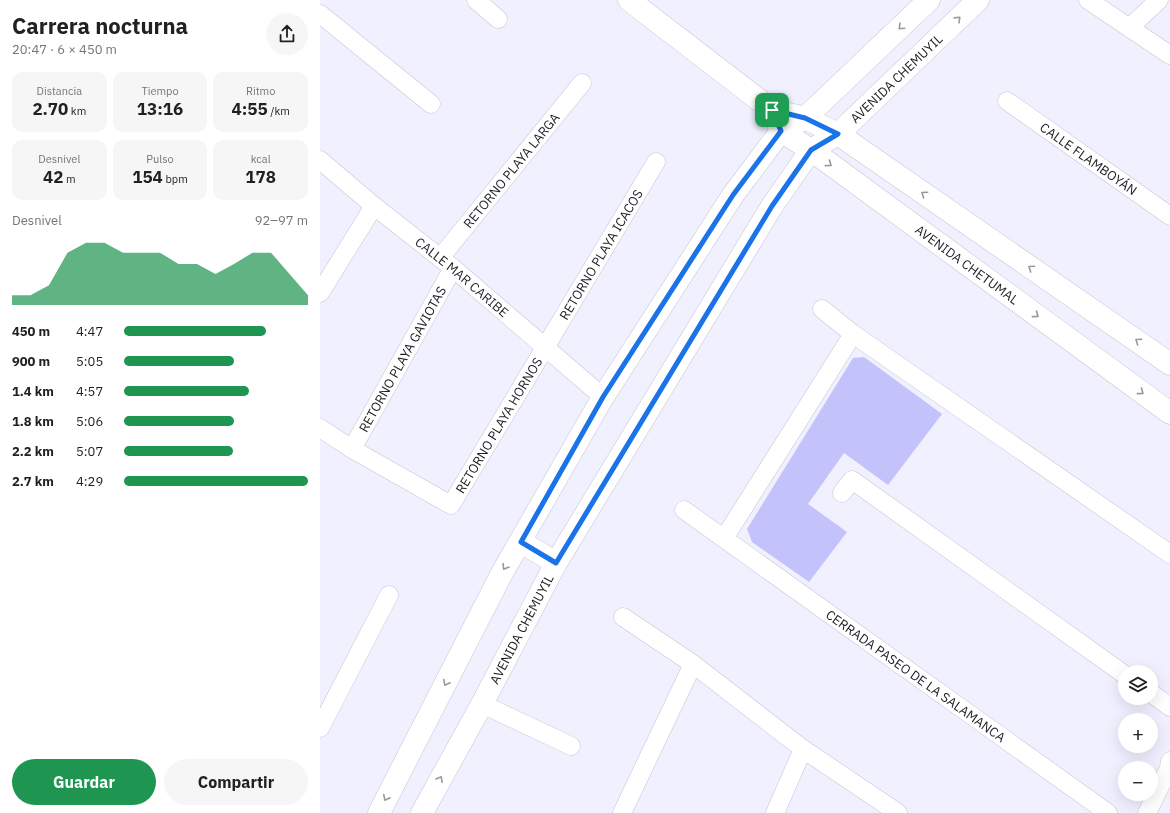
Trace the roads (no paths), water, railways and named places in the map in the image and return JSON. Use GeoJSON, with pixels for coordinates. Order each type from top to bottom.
{"type":"FeatureCollection","features":[{"type":"Feature","properties":{"kind":"main road"},"geometry":{"type":"LineString","coordinates":[[629,0],[772,110],[805,118],[838,134],[1170,364]]}},
{"type":"Feature","properties":{"kind":"main road"},"geometry":{"type":"LineString","coordinates":[[379,813],[502,573],[603,397],[733,195],[781,131],[805,118],[929,0]]}},
{"type":"Feature","properties":{"kind":"main road","name":"AVENIDA CHEMUYIL"},"geometry":{"type":"LineString","coordinates":[[422,813],[482,704],[556,563],[772,206],[811,150],[838,134],[978,0]]}},
{"type":"Feature","properties":{"kind":"main road"},"geometry":{"type":"LineString","coordinates":[[772,110],[781,131]]}},
{"type":"Feature","properties":{"kind":"main road","name":"AVENIDA CHETUMAL"},"geometry":{"type":"LineString","coordinates":[[781,131],[811,150],[1170,413]]}},
{"type":"Feature","properties":{"kind":"main road"},"geometry":{"type":"LineString","coordinates":[[521,542],[556,563]]}},
{"type":"Feature","properties":{"kind":"street"},"geometry":{"type":"LineString","coordinates":[[476,0],[498,19]]}},
{"type":"Feature","properties":{"kind":"street"},"geometry":{"type":"LineString","coordinates":[[1088,0],[1170,55]]}},
{"type":"Feature","properties":{"kind":"street"},"geometry":{"type":"LineString","coordinates":[[1130,27],[1158,0]]}},
{"type":"Feature","properties":{"kind":"street"},"geometry":{"type":"LineString","coordinates":[[320,14],[431,104]]}},
{"type":"Feature","properties":{"kind":"street","name":"RETORNO PLAYA LARGA"},"geometry":{"type":"LineString","coordinates":[[447,263],[582,83]]}},
{"type":"Feature","properties":{"kind":"street","name":"CALLE FLAMBOYÁN"},"geometry":{"type":"LineString","coordinates":[[1007,101],[1170,216]]}},
{"type":"Feature","properties":{"kind":"street","name":"CALLE MAR CARIBE"},"geometry":{"type":"LineString","coordinates":[[320,160],[374,206],[447,263],[603,397]]}},
{"type":"Feature","properties":{"kind":"street","name":"RETORNO PLAYA ICACOS"},"geometry":{"type":"LineString","coordinates":[[545,346],[656,162]]}},
{"type":"Feature","properties":{"kind":"street"},"geometry":{"type":"LineString","coordinates":[[320,293],[374,206]]}},
{"type":"Feature","properties":{"kind":"street","name":"RETORNO PLAYA GAVIOTAS"},"geometry":{"type":"LineString","coordinates":[[352,449],[447,263]]}},
{"type":"Feature","properties":{"kind":"street"},"geometry":{"type":"LineString","coordinates":[[822,310],[853,334],[1170,554]]}},
{"type":"Feature","properties":{"kind":"street"},"geometry":{"type":"LineString","coordinates":[[725,537],[853,334]]}},
{"type":"Feature","properties":{"kind":"street","name":"RETORNO PLAYA HORNOS"},"geometry":{"type":"LineString","coordinates":[[352,449],[451,505],[545,346]]}},
{"type":"Feature","properties":{"kind":"street"},"geometry":{"type":"LineString","coordinates":[[320,428],[352,449]]}},
{"type":"Feature","properties":{"kind":"street"},"geometry":{"type":"LineString","coordinates":[[842,493],[852,480],[1118,670]]}},
{"type":"Feature","properties":{"kind":"street","name":"CERRADA PASEO DE LA SALAMANCA"},"geometry":{"type":"LineString","coordinates":[[684,510],[725,537],[1108,813]]}},
{"type":"Feature","properties":{"kind":"street"},"geometry":{"type":"LineString","coordinates":[[320,728],[389,595]]}},
{"type":"Feature","properties":{"kind":"street"},"geometry":{"type":"LineString","coordinates":[[623,617],[693,664],[803,749],[898,813]]}},
{"type":"Feature","properties":{"kind":"street"},"geometry":{"type":"LineString","coordinates":[[622,813],[693,664]]}},
{"type":"Feature","properties":{"kind":"street"},"geometry":{"type":"LineString","coordinates":[[1158,699],[1170,707]]}},
{"type":"Feature","properties":{"kind":"street"},"geometry":{"type":"LineString","coordinates":[[482,704],[570,746]]}},
{"type":"Feature","properties":{"kind":"street"},"geometry":{"type":"LineString","coordinates":[[775,813],[803,749]]}},
{"type":"Feature","properties":{"kind":"street"},"geometry":{"type":"LineString","coordinates":[[1147,813],[1170,766]]}}]}
